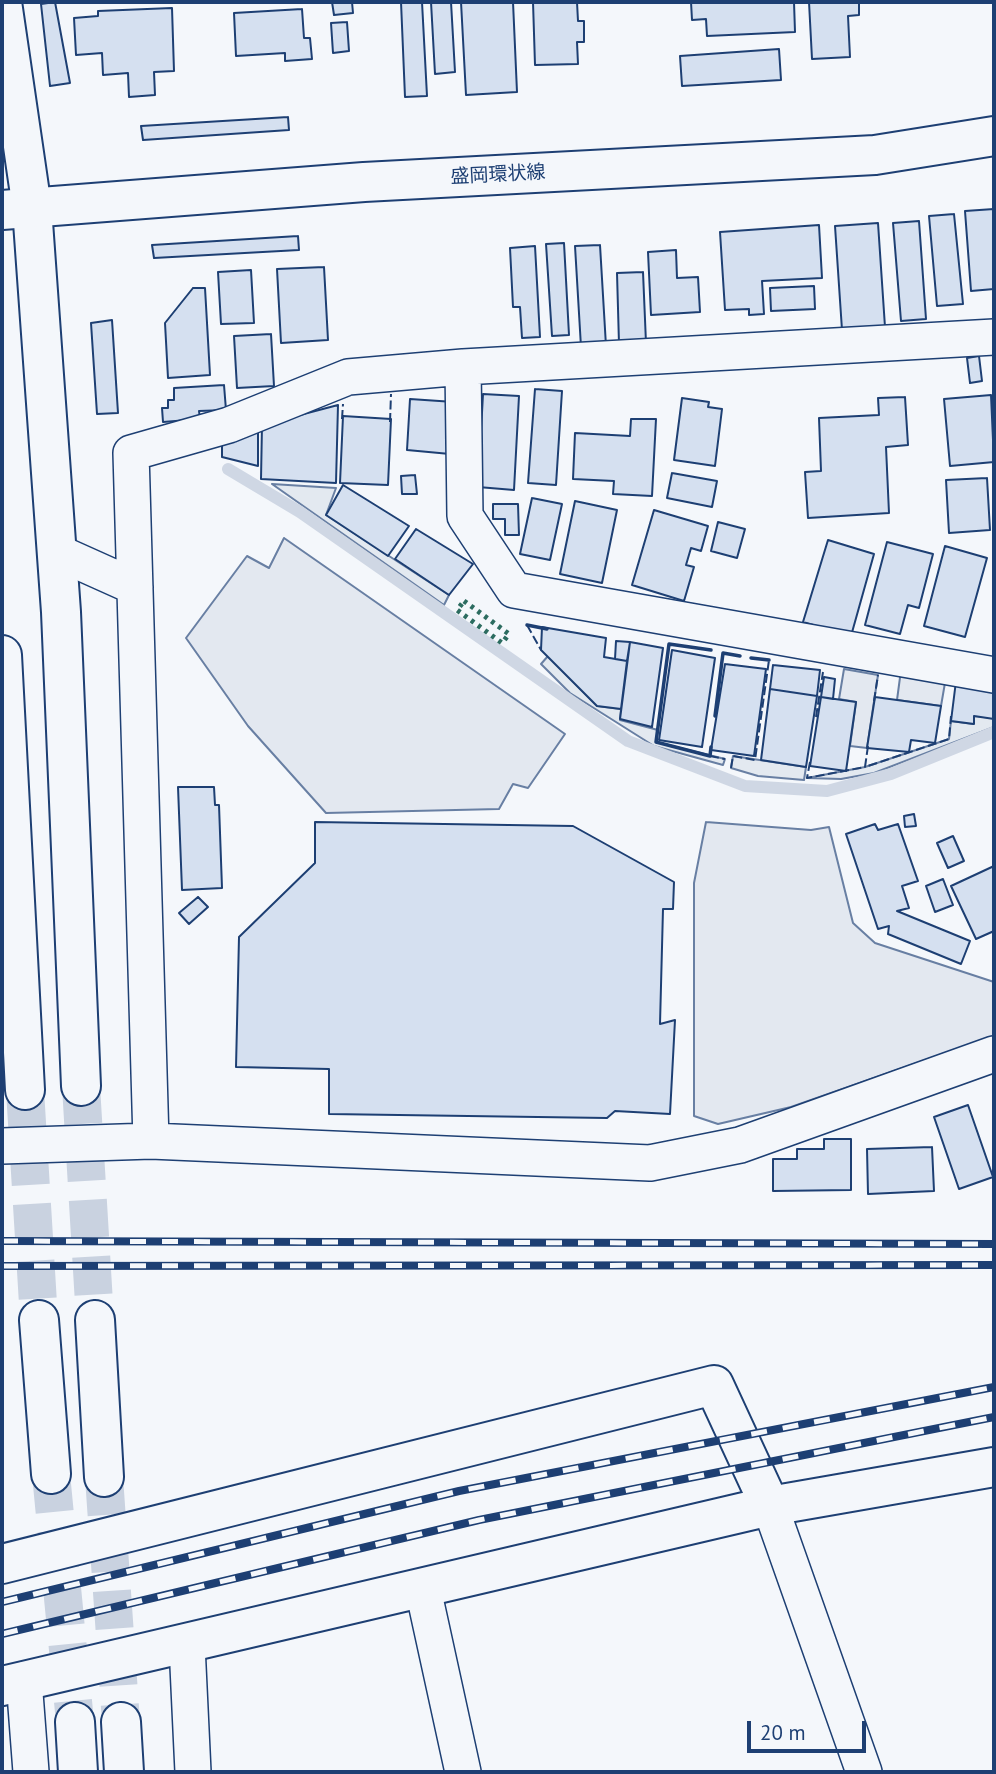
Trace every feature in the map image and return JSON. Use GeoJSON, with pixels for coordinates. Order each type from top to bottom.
{"type":"FeatureCollection","features":[{"type":"Feature","properties":{"kind":"street"},"geometry":{"type":"LineString","coordinates":[[2,2],[17,209],[57,552],[81,1086]]}},
{"type":"Feature","properties":{"kind":"street","name":"盛岡環状線"},"geometry":{"type":"LineString","coordinates":[[17,209],[364,182],[875,155],[994,136]]}},
{"type":"Feature","properties":{"kind":"street"},"geometry":{"type":"LineString","coordinates":[[150,1141],[131,453],[229,425],[348,377],[463,367],[994,337]]}},
{"type":"Feature","properties":{"kind":"street"},"geometry":{"type":"LineString","coordinates":[[463,367],[465,516],[513,590],[994,675]]}},
{"type":"Feature","properties":{"kind":"street"},"geometry":{"type":"LineString","coordinates":[[57,552],[135,587]]}},
{"type":"Feature","properties":{"kind":"street"},"geometry":{"type":"LineString","coordinates":[[2,655],[24,1090]]}},
{"type":"Feature","properties":{"kind":"street"},"geometry":{"type":"LineString","coordinates":[[2,1146],[150,1141],[650,1163],[740,1145],[994,1054]]}},
{"type":"Feature","properties":{"kind":"street"},"geometry":{"type":"LineString","coordinates":[[39,1320],[51,1474]]}},
{"type":"Feature","properties":{"kind":"street"},"geometry":{"type":"LineString","coordinates":[[95,1320],[104,1477]]}},
{"type":"Feature","properties":{"kind":"street"},"geometry":{"type":"LineString","coordinates":[[2,1564],[713,1385],[770,1506],[864,1772]]}},
{"type":"Feature","properties":{"kind":"street"},"geometry":{"type":"LineString","coordinates":[[32,1772],[13,1683],[187,1645],[770,1506],[994,1467]]}},
{"type":"Feature","properties":{"kind":"street"},"geometry":{"type":"LineString","coordinates":[[423,1589],[463,1772]]}},
{"type":"Feature","properties":{"kind":"street"},"geometry":{"type":"LineString","coordinates":[[187,1645],[193,1772]]}},
{"type":"Feature","properties":{"kind":"street"},"geometry":{"type":"LineString","coordinates":[[75,1721],[78,1772]]}},
{"type":"Feature","properties":{"kind":"street"},"geometry":{"type":"LineString","coordinates":[[121,1722],[124,1772]]}},
{"type":"Feature","properties":{"kind":"shaded area"},"geometry":{"type":"Polygon","coordinates":[[[272,484],[336,488],[326,515],[449,595],[444,605],[272,484]]]}},
{"type":"Feature","properties":{"kind":"shaded area"},"geometry":{"type":"Polygon","coordinates":[[[284,538],[565,734],[528,788],[513,784],[499,809],[326,813],[248,726],[186,638],[247,556],[269,568],[284,538]]]}},
{"type":"Feature","properties":{"kind":"shaded area"},"geometry":{"type":"Polygon","coordinates":[[[548,656],[597,706],[621,709],[620,720],[658,730],[656,742],[725,759],[723,765],[654,746],[570,693],[541,664],[548,656]]]}},
{"type":"Feature","properties":{"kind":"shaded area"},"geometry":{"type":"Polygon","coordinates":[[[844,669],[878,675],[867,748],[850,746],[856,702],[839,699],[844,669]]]}},
{"type":"Feature","properties":{"kind":"shaded area"},"geometry":{"type":"Polygon","coordinates":[[[901,670],[946,677],[941,706],[897,700],[901,670]]]}},
{"type":"Feature","properties":{"kind":"shaded area"},"geometry":{"type":"Polygon","coordinates":[[[974,716],[994,718],[994,727],[874,773],[841,779],[807,778],[865,767],[949,739],[951,721],[973,724],[974,716]]]}},
{"type":"Feature","properties":{"kind":"shaded area"},"geometry":{"type":"Polygon","coordinates":[[[733,756],[806,767],[804,780],[758,776],[731,768],[733,756]]]}},
{"type":"Feature","properties":{"kind":"shaded area"},"geometry":{"type":"Polygon","coordinates":[[[706,822],[811,830],[829,827],[853,923],[875,943],[994,982],[994,1036],[791,1107],[718,1124],[694,1116],[694,883],[706,822]]]}},
{"type":"Feature","properties":{"kind":"building"},"geometry":{"type":"Polygon","coordinates":[[[55,2],[70,83],[50,86],[41,4],[55,2]]]}},
{"type":"Feature","properties":{"kind":"building"},"geometry":{"type":"Polygon","coordinates":[[[332,2],[352,2],[353,13],[334,15],[332,2]]]}},
{"type":"Feature","properties":{"kind":"building"},"geometry":{"type":"Polygon","coordinates":[[[401,2],[422,2],[427,96],[405,97],[401,2]]]}},
{"type":"Feature","properties":{"kind":"building"},"geometry":{"type":"Polygon","coordinates":[[[431,2],[451,2],[455,72],[435,74],[431,2]]]}},
{"type":"Feature","properties":{"kind":"building"},"geometry":{"type":"Polygon","coordinates":[[[461,2],[513,2],[517,92],[466,95],[461,2]]]}},
{"type":"Feature","properties":{"kind":"building"},"geometry":{"type":"Polygon","coordinates":[[[533,2],[577,2],[578,21],[584,21],[584,42],[577,42],[578,64],[535,65],[533,2]]]}},
{"type":"Feature","properties":{"kind":"building"},"geometry":{"type":"Polygon","coordinates":[[[691,2],[794,2],[795,32],[707,36],[706,19],[692,20],[691,2]]]}},
{"type":"Feature","properties":{"kind":"building"},"geometry":{"type":"Polygon","coordinates":[[[809,2],[859,2],[859,15],[848,16],[850,57],[812,59],[809,2]]]}},
{"type":"Feature","properties":{"kind":"building"},"geometry":{"type":"Polygon","coordinates":[[[172,8],[174,71],[154,72],[155,95],[129,97],[128,73],[103,75],[102,53],[76,55],[74,18],[98,16],[98,11],[172,8]]]}},
{"type":"Feature","properties":{"kind":"building"},"geometry":{"type":"Polygon","coordinates":[[[302,9],[304,38],[310,38],[312,59],[285,61],[285,53],[236,56],[234,13],[302,9]]]}},
{"type":"Feature","properties":{"kind":"building"},"geometry":{"type":"Polygon","coordinates":[[[347,22],[349,51],[333,53],[331,23],[347,22]]]}},
{"type":"Feature","properties":{"kind":"building"},"geometry":{"type":"Polygon","coordinates":[[[779,49],[781,80],[682,86],[680,56],[779,49]]]}},
{"type":"Feature","properties":{"kind":"building"},"geometry":{"type":"Polygon","coordinates":[[[288,117],[289,130],[143,140],[141,126],[288,117]]]}},
{"type":"Feature","properties":{"kind":"building"},"geometry":{"type":"Polygon","coordinates":[[[994,209],[994,289],[971,291],[965,211],[994,209]]]}},
{"type":"Feature","properties":{"kind":"building"},"geometry":{"type":"Polygon","coordinates":[[[954,214],[963,304],[937,306],[929,216],[954,214]]]}},
{"type":"Feature","properties":{"kind":"building"},"geometry":{"type":"Polygon","coordinates":[[[919,221],[926,319],[901,321],[893,223],[919,221]]]}},
{"type":"Feature","properties":{"kind":"building"},"geometry":{"type":"Polygon","coordinates":[[[878,223],[885,327],[842,330],[835,226],[878,223]]]}},
{"type":"Feature","properties":{"kind":"building"},"geometry":{"type":"Polygon","coordinates":[[[819,225],[822,278],[762,281],[764,314],[749,315],[749,309],[725,310],[720,232],[819,225]]]}},
{"type":"Feature","properties":{"kind":"building"},"geometry":{"type":"Polygon","coordinates":[[[298,236],[299,250],[154,258],[152,245],[298,236]]]}},
{"type":"Feature","properties":{"kind":"building"},"geometry":{"type":"Polygon","coordinates":[[[564,243],[569,335],[552,336],[546,244],[564,243]]]}},
{"type":"Feature","properties":{"kind":"building"},"geometry":{"type":"Polygon","coordinates":[[[600,245],[606,346],[581,347],[575,246],[600,245]]]}},
{"type":"Feature","properties":{"kind":"building"},"geometry":{"type":"Polygon","coordinates":[[[535,246],[540,337],[522,338],[520,307],[513,307],[510,248],[535,246]]]}},
{"type":"Feature","properties":{"kind":"building"},"geometry":{"type":"Polygon","coordinates":[[[676,250],[677,278],[698,277],[700,312],[651,315],[648,252],[676,250]]]}},
{"type":"Feature","properties":{"kind":"building"},"geometry":{"type":"Polygon","coordinates":[[[324,267],[328,340],[281,343],[277,269],[324,267]]]}},
{"type":"Feature","properties":{"kind":"building"},"geometry":{"type":"Polygon","coordinates":[[[251,270],[254,323],[221,324],[218,272],[251,270]]]}},
{"type":"Feature","properties":{"kind":"building"},"geometry":{"type":"Polygon","coordinates":[[[643,272],[646,343],[619,344],[617,273],[643,272]]]}},
{"type":"Feature","properties":{"kind":"building"},"geometry":{"type":"Polygon","coordinates":[[[814,286],[815,309],[771,311],[770,288],[814,286]]]}},
{"type":"Feature","properties":{"kind":"building"},"geometry":{"type":"Polygon","coordinates":[[[193,288],[205,288],[210,375],[168,378],[165,323],[193,288]]]}},
{"type":"Feature","properties":{"kind":"building"},"geometry":{"type":"Polygon","coordinates":[[[112,320],[118,413],[97,414],[91,323],[112,320]]]}},
{"type":"Feature","properties":{"kind":"building"},"geometry":{"type":"Polygon","coordinates":[[[271,334],[274,386],[237,388],[234,336],[271,334]]]}},
{"type":"Feature","properties":{"kind":"building"},"geometry":{"type":"Polygon","coordinates":[[[979,356],[982,381],[970,383],[967,358],[979,356]]]}},
{"type":"Feature","properties":{"kind":"building"},"geometry":{"type":"Polygon","coordinates":[[[224,385],[226,410],[199,411],[200,419],[163,422],[162,408],[168,408],[168,400],[174,400],[174,388],[224,385]]]}},
{"type":"Feature","properties":{"kind":"building"},"geometry":{"type":"Polygon","coordinates":[[[535,389],[562,391],[556,485],[528,483],[535,389]]]}},
{"type":"Feature","properties":{"kind":"building"},"geometry":{"type":"Polygon","coordinates":[[[483,394],[519,396],[514,490],[478,487],[483,394]]]}},
{"type":"Feature","properties":{"kind":"building"},"geometry":{"type":"Polygon","coordinates":[[[991,395],[994,462],[950,466],[944,399],[991,395]]]}},
{"type":"Feature","properties":{"kind":"building"},"geometry":{"type":"Polygon","coordinates":[[[905,397],[908,445],[886,447],[889,513],[808,518],[805,472],[821,471],[819,418],[879,415],[878,398],[905,397]]]}},
{"type":"Feature","properties":{"kind":"building"},"geometry":{"type":"Polygon","coordinates":[[[682,398],[709,402],[708,407],[722,409],[715,466],[674,460],[682,398]]]}},
{"type":"Feature","properties":{"kind":"building"},"geometry":{"type":"Polygon","coordinates":[[[410,399],[454,402],[450,454],[407,450],[410,399]]]}},
{"type":"Feature","properties":{"kind":"building"},"geometry":{"type":"Polygon","coordinates":[[[338,405],[336,483],[261,479],[262,425],[338,405]]]}},
{"type":"Feature","properties":{"kind":"building"},"geometry":{"type":"Polygon","coordinates":[[[343,416],[391,419],[388,485],[340,483],[343,416]]]}},
{"type":"Feature","properties":{"kind":"building"},"geometry":{"type":"Polygon","coordinates":[[[631,419],[656,419],[652,496],[613,494],[614,481],[573,479],[575,433],[630,436],[631,419]]]}},
{"type":"Feature","properties":{"kind":"building"},"geometry":{"type":"Polygon","coordinates":[[[258,428],[258,466],[222,457],[222,437],[258,428]]]}},
{"type":"Feature","properties":{"kind":"building"},"geometry":{"type":"Polygon","coordinates":[[[672,473],[717,481],[712,507],[667,498],[672,473]]]}},
{"type":"Feature","properties":{"kind":"building"},"geometry":{"type":"Polygon","coordinates":[[[415,475],[417,494],[402,494],[401,476],[415,475]]]}},
{"type":"Feature","properties":{"kind":"building"},"geometry":{"type":"Polygon","coordinates":[[[987,478],[990,530],[949,533],[946,480],[987,478]]]}},
{"type":"Feature","properties":{"kind":"building"},"geometry":{"type":"Polygon","coordinates":[[[343,485],[409,526],[388,556],[326,515],[343,485]]]}},
{"type":"Feature","properties":{"kind":"building"},"geometry":{"type":"Polygon","coordinates":[[[532,498],[562,504],[550,560],[520,554],[532,498]]]}},
{"type":"Feature","properties":{"kind":"building"},"geometry":{"type":"Polygon","coordinates":[[[575,501],[617,510],[602,583],[560,574],[575,501]]]}},
{"type":"Feature","properties":{"kind":"building"},"geometry":{"type":"Polygon","coordinates":[[[493,504],[518,504],[519,535],[505,535],[505,519],[493,519],[493,504]]]}},
{"type":"Feature","properties":{"kind":"building"},"geometry":{"type":"Polygon","coordinates":[[[654,510],[708,526],[701,551],[691,548],[686,565],[694,567],[684,601],[632,585],[654,510]]]}},
{"type":"Feature","properties":{"kind":"building"},"geometry":{"type":"Polygon","coordinates":[[[718,522],[745,529],[737,558],[711,551],[718,522]]]}},
{"type":"Feature","properties":{"kind":"building"},"geometry":{"type":"Polygon","coordinates":[[[416,529],[473,564],[449,595],[395,559],[416,529]]]}},
{"type":"Feature","properties":{"kind":"building"},"geometry":{"type":"Polygon","coordinates":[[[828,540],[874,554],[851,636],[803,622],[828,540]]]}},
{"type":"Feature","properties":{"kind":"building"},"geometry":{"type":"Polygon","coordinates":[[[887,542],[933,554],[919,608],[908,605],[900,634],[865,625],[887,542]]]}},
{"type":"Feature","properties":{"kind":"building"},"geometry":{"type":"Polygon","coordinates":[[[945,546],[987,558],[965,637],[924,626],[945,546]]]}},
{"type":"Feature","properties":{"kind":"building"},"geometry":{"type":"Polygon","coordinates":[[[542,627],[606,638],[604,657],[627,661],[621,709],[597,706],[541,650],[542,627]]]}},
{"type":"Feature","properties":{"kind":"building"},"geometry":{"type":"Polygon","coordinates":[[[616,641],[630,642],[627,661],[615,659],[616,641]]]}},
{"type":"Feature","properties":{"kind":"building"},"geometry":{"type":"Polygon","coordinates":[[[630,642],[663,648],[652,727],[620,719],[630,642]]]}},
{"type":"Feature","properties":{"kind":"building"},"geometry":{"type":"Polygon","coordinates":[[[672,650],[715,658],[702,747],[659,740],[672,650]]]}},
{"type":"Feature","properties":{"kind":"building"},"geometry":{"type":"Polygon","coordinates":[[[725,664],[766,669],[754,756],[711,750],[725,664]]]}},
{"type":"Feature","properties":{"kind":"building"},"geometry":{"type":"Polygon","coordinates":[[[773,665],[820,670],[817,696],[770,689],[773,665]]]}},
{"type":"Feature","properties":{"kind":"building"},"geometry":{"type":"Polygon","coordinates":[[[824,677],[835,679],[833,699],[821,697],[824,677]]]}},
{"type":"Feature","properties":{"kind":"building"},"geometry":{"type":"Polygon","coordinates":[[[956,681],[994,687],[994,719],[974,716],[974,724],[951,721],[956,681]]]}},
{"type":"Feature","properties":{"kind":"building"},"geometry":{"type":"Polygon","coordinates":[[[770,689],[817,696],[806,767],[761,760],[770,689]]]}},
{"type":"Feature","properties":{"kind":"building"},"geometry":{"type":"Polygon","coordinates":[[[821,697],[856,702],[846,771],[810,766],[821,697]]]}},
{"type":"Feature","properties":{"kind":"building"},"geometry":{"type":"Polygon","coordinates":[[[875,697],[941,706],[935,743],[911,740],[909,752],[867,748],[875,697]]]}},
{"type":"Feature","properties":{"kind":"building"},"geometry":{"type":"Polygon","coordinates":[[[178,787],[214,787],[215,805],[219,805],[222,888],[182,890],[178,787]]]}},
{"type":"Feature","properties":{"kind":"building"},"geometry":{"type":"Polygon","coordinates":[[[914,814],[916,826],[905,827],[904,816],[914,814]]]}},
{"type":"Feature","properties":{"kind":"building"},"geometry":{"type":"Polygon","coordinates":[[[315,822],[573,826],[674,882],[673,909],[663,909],[660,1024],[675,1020],[670,1114],[615,1111],[607,1118],[329,1114],[329,1069],[236,1067],[239,937],[315,863],[315,822]]]}},
{"type":"Feature","properties":{"kind":"building"},"geometry":{"type":"Polygon","coordinates":[[[875,824],[878,830],[898,824],[918,881],[902,886],[909,908],[897,911],[970,941],[961,964],[888,934],[889,926],[878,929],[846,834],[875,824]]]}},
{"type":"Feature","properties":{"kind":"building"},"geometry":{"type":"Polygon","coordinates":[[[953,836],[964,861],[948,868],[937,843],[953,836]]]}},
{"type":"Feature","properties":{"kind":"building"},"geometry":{"type":"Polygon","coordinates":[[[994,866],[994,931],[976,939],[951,886],[994,866]]]}},
{"type":"Feature","properties":{"kind":"building"},"geometry":{"type":"Polygon","coordinates":[[[943,879],[953,905],[935,912],[926,886],[943,879]]]}},
{"type":"Feature","properties":{"kind":"building"},"geometry":{"type":"Polygon","coordinates":[[[198,897],[208,907],[189,924],[179,913],[198,897]]]}},
{"type":"Feature","properties":{"kind":"building"},"geometry":{"type":"Polygon","coordinates":[[[968,1105],[993,1177],[959,1189],[934,1117],[968,1105]]]}},
{"type":"Feature","properties":{"kind":"building"},"geometry":{"type":"Polygon","coordinates":[[[824,1139],[851,1139],[851,1190],[773,1191],[773,1159],[797,1159],[797,1149],[824,1149],[824,1139]]]}},
{"type":"Feature","properties":{"kind":"building"},"geometry":{"type":"Polygon","coordinates":[[[932,1147],[934,1191],[868,1194],[867,1149],[932,1147]]]}},
{"type":"Feature","properties":{"kind":"waterway"},"geometry":{"type":"LineString","coordinates":[[228,469],[300,512],[628,741],[745,786],[827,791],[891,774],[994,732]]}},
{"type":"Feature","properties":{"kind":"tunnel"},"geometry":{"type":"LineString","coordinates":[[81,1086],[95,1320]]}},
{"type":"Feature","properties":{"kind":"tunnel"},"geometry":{"type":"LineString","coordinates":[[25,1090],[39,1320]]}},
{"type":"Feature","properties":{"kind":"tunnel"},"geometry":{"type":"LineString","coordinates":[[51,1474],[75,1722]]}},
{"type":"Feature","properties":{"kind":"tunnel"},"geometry":{"type":"LineString","coordinates":[[104,1477],[121,1722]]}},
{"type":"Feature","properties":{"kind":"railway"},"geometry":{"type":"LineString","coordinates":[[2,1241],[994,1244]]}},
{"type":"Feature","properties":{"kind":"railway"},"geometry":{"type":"LineString","coordinates":[[2,1266],[994,1265]]}},
{"type":"Feature","properties":{"kind":"railway"},"geometry":{"type":"LineString","coordinates":[[2,1602],[459,1491],[994,1387]]}},
{"type":"Feature","properties":{"kind":"railway"},"geometry":{"type":"LineString","coordinates":[[2,1634],[479,1520],[994,1417]]}},
{"type":"Feature","properties":{"kind":"hedge"},"geometry":{"type":"LineString","coordinates":[[464,601],[509,634],[502,643],[457,610],[464,601]]}},
{"type":"Feature","properties":{"kind":"fence"},"geometry":{"type":"LineString","coordinates":[[390,422],[391,394]]}},
{"type":"Feature","properties":{"kind":"fence"},"geometry":{"type":"LineString","coordinates":[[342,419],[343,404]]}},
{"type":"Feature","properties":{"kind":"fence"},"geometry":{"type":"LineString","coordinates":[[527,625],[541,650]]}},
{"type":"Feature","properties":{"kind":"fence"},"geometry":{"type":"LineString","coordinates":[[731,768],[733,756],[755,760],[769,660]]}},
{"type":"Feature","properties":{"kind":"fence"},"geometry":{"type":"LineString","coordinates":[[816,717],[823,672]]}},
{"type":"Feature","properties":{"kind":"fence"},"geometry":{"type":"LineString","coordinates":[[874,701],[878,675]]}},
{"type":"Feature","properties":{"kind":"fence"},"geometry":{"type":"LineString","coordinates":[[868,746],[865,767],[949,739],[951,716]]}},
{"type":"Feature","properties":{"kind":"fence"},"geometry":{"type":"LineString","coordinates":[[710,756],[725,759]]}},
{"type":"Feature","properties":{"kind":"fence"},"geometry":{"type":"LineString","coordinates":[[810,762],[807,778],[865,767]]}},
{"type":"Feature","properties":{"kind":"wall"},"geometry":{"type":"LineString","coordinates":[[527,625],[547,629]]}},
{"type":"Feature","properties":{"kind":"wall"},"geometry":{"type":"LineString","coordinates":[[711,650],[669,644],[656,742],[710,756],[711,747]]}},
{"type":"Feature","properties":{"kind":"wall"},"geometry":{"type":"LineString","coordinates":[[715,716],[723,653],[740,656]]}},
{"type":"Feature","properties":{"kind":"wall"},"geometry":{"type":"LineString","coordinates":[[751,658],[769,660]]}}]}
